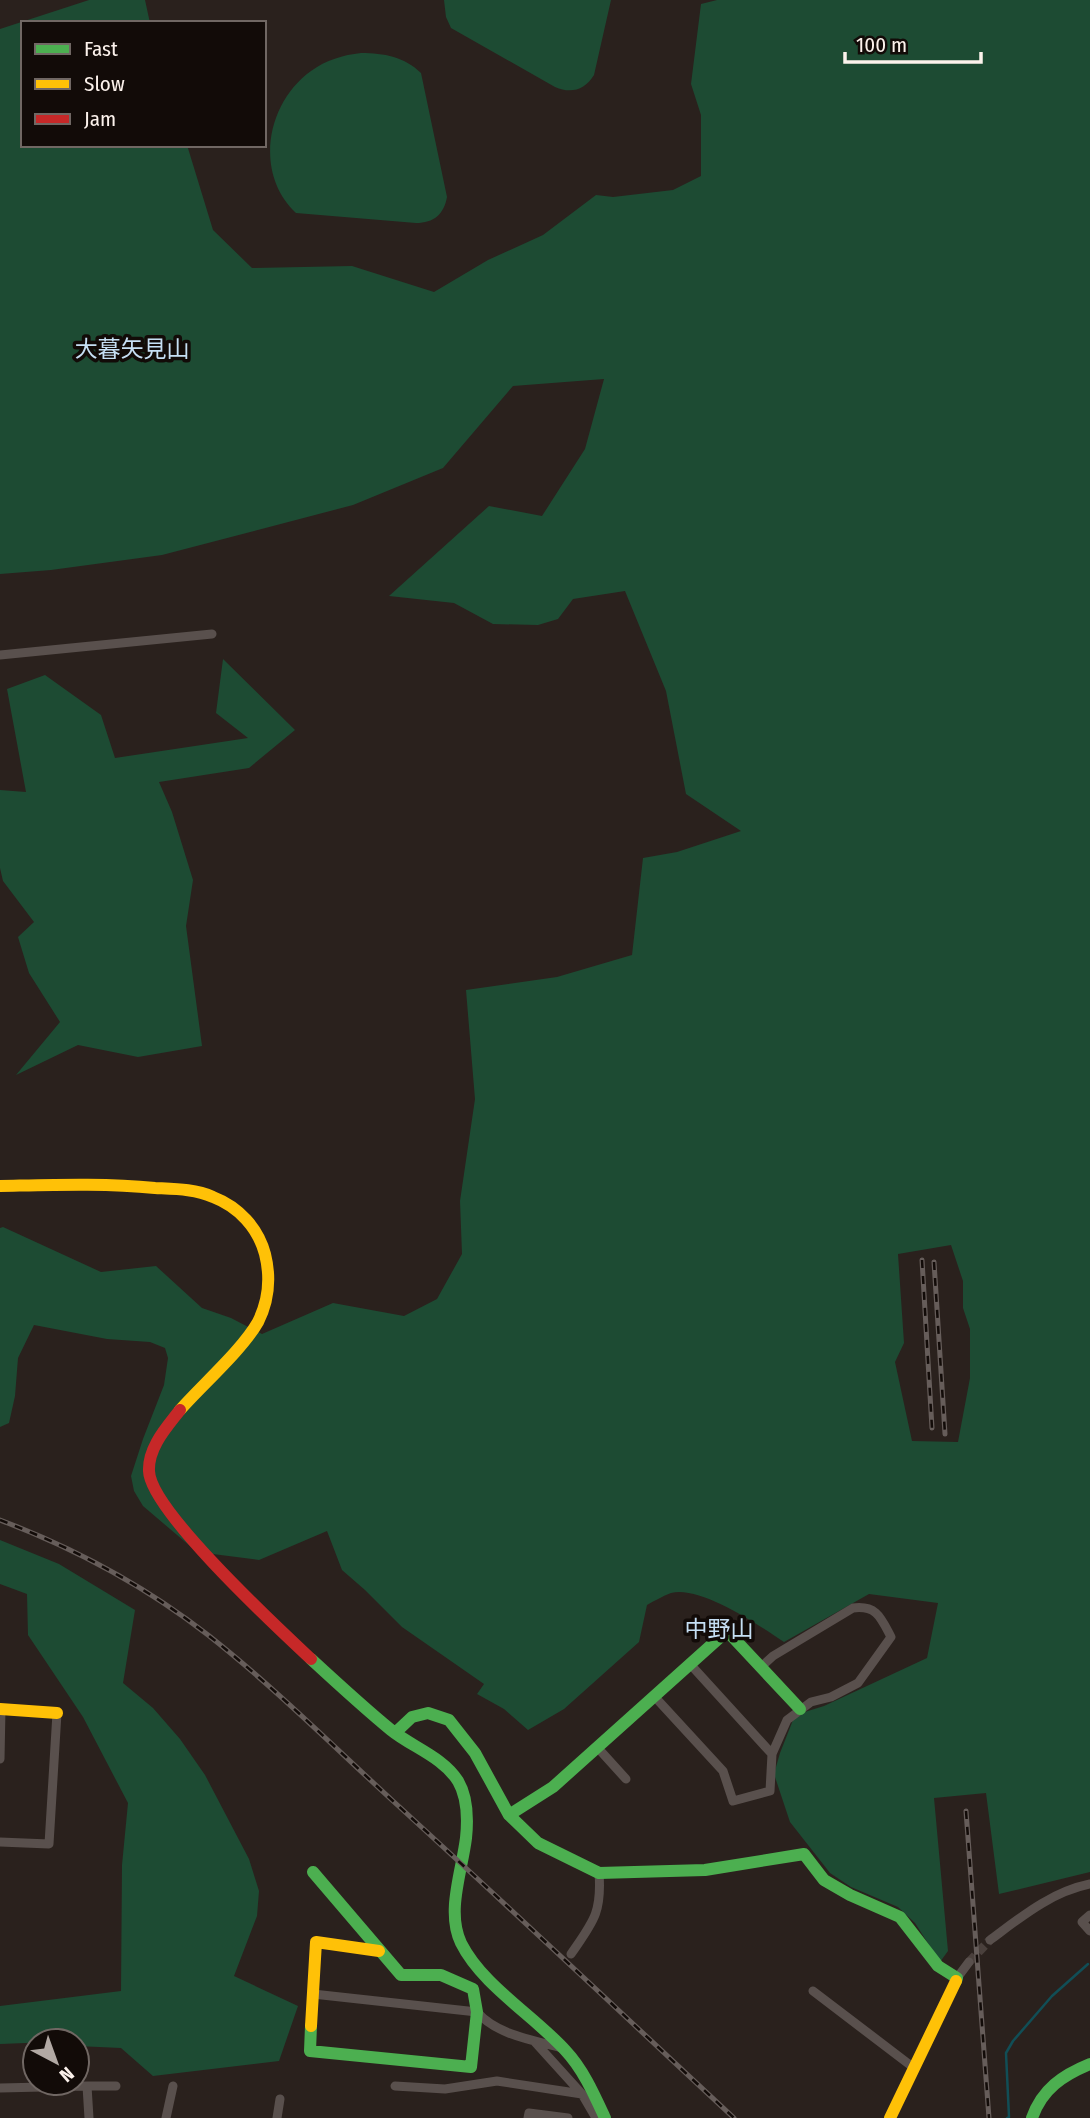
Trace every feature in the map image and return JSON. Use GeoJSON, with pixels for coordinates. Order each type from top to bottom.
{"type":"FeatureCollection","features":[{"type":"Feature","properties":{"kind":"street"},"geometry":{"type":"LineString","coordinates":[[0,655],[212,634]]}},
{"type":"Feature","properties":{"kind":"street"},"geometry":{"type":"LineString","coordinates":[[0,1186],[138,1186],[195,1191],[219,1198],[240,1211],[257,1232],[265,1252],[270,1288],[262,1316],[253,1331],[154,1445],[149,1461],[150,1479],[159,1498],[186,1533],[301,1650],[395,1733],[436,1761],[457,1781],[464,1799],[466,1818],[456,1905],[456,1930],[469,1954],[501,1989],[564,2048],[585,2077],[605,2118]]}},
{"type":"Feature","properties":{"kind":"street"},"geometry":{"type":"LineString","coordinates":[[654,1696],[723,1771],[733,1801],[770,1791],[772,1754],[787,1720],[811,1702],[858,1683],[891,1637],[872,1609],[865,1606],[853,1608],[773,1656],[761,1667]]}},
{"type":"Feature","properties":{"kind":"street"},"geometry":{"type":"LineString","coordinates":[[509,1815],[553,1787],[727,1631],[800,1709]]}},
{"type":"Feature","properties":{"kind":"street"},"geometry":{"type":"LineString","coordinates":[[690,1664],[772,1754]]}},
{"type":"Feature","properties":{"kind":"street"},"geometry":{"type":"LineString","coordinates":[[0,1759],[1,1709],[57,1713],[48,1844],[0,1842]]}},
{"type":"Feature","properties":{"kind":"street"},"geometry":{"type":"LineString","coordinates":[[395,1733],[412,1717],[419,1715],[428,1713],[449,1720],[475,1753],[509,1815],[538,1843],[599,1873],[705,1870],[804,1854],[824,1880],[850,1895],[900,1917],[938,1966],[957,1978]]}},
{"type":"Feature","properties":{"kind":"street"},"geometry":{"type":"LineString","coordinates":[[597,1747],[626,1779]]}},
{"type":"Feature","properties":{"kind":"street"},"geometry":{"type":"LineString","coordinates":[[313,1872],[352,1922],[379,1951],[401,1975],[441,1975],[473,1989],[477,2012],[471,2067],[310,2051],[316,1942],[379,1951]]}},
{"type":"Feature","properties":{"kind":"street"},"geometry":{"type":"LineString","coordinates":[[571,1954],[597,1912],[600,1897],[599,1873]]}},
{"type":"Feature","properties":{"kind":"street"},"geometry":{"type":"LineString","coordinates":[[990,1940],[1062,1891],[1090,1884]]}},
{"type":"Feature","properties":{"kind":"street"},"geometry":{"type":"LineString","coordinates":[[1090,1914],[1082,1922],[1090,1931]]}},
{"type":"Feature","properties":{"kind":"street"},"geometry":{"type":"LineString","coordinates":[[890,2118],[957,1978],[969,1962]]}},
{"type":"Feature","properties":{"kind":"street"},"geometry":{"type":"LineString","coordinates":[[813,1991],[914,2068]]}},
{"type":"Feature","properties":{"kind":"street"},"geometry":{"type":"LineString","coordinates":[[313,1994],[477,2012],[488,2024],[564,2048]]}},
{"type":"Feature","properties":{"kind":"street"},"geometry":{"type":"LineString","coordinates":[[533,2040],[582,2094],[596,2118]]}},
{"type":"Feature","properties":{"kind":"street"},"geometry":{"type":"LineString","coordinates":[[1032,2118],[1045,2092],[1059,2079],[1090,2064]]}},
{"type":"Feature","properties":{"kind":"street"},"geometry":{"type":"LineString","coordinates":[[395,2086],[445,2090],[497,2081],[582,2094]]}},
{"type":"Feature","properties":{"kind":"street"},"geometry":{"type":"LineString","coordinates":[[91,2086],[116,2086]]}},
{"type":"Feature","properties":{"kind":"street"},"geometry":{"type":"LineString","coordinates":[[166,2118],[173,2086]]}},
{"type":"Feature","properties":{"kind":"street"},"geometry":{"type":"LineString","coordinates":[[0,2088],[21,2088]]}},
{"type":"Feature","properties":{"kind":"street"},"geometry":{"type":"LineString","coordinates":[[87,2097],[89,2118]]}},
{"type":"Feature","properties":{"kind":"street"},"geometry":{"type":"LineString","coordinates":[[277,2118],[280,2099]]}},
{"type":"Feature","properties":{"kind":"street"},"geometry":{"type":"LineString","coordinates":[[528,2118],[528,2113],[565,2118]]}},
{"type":"Feature","properties":{"kind":"green space"},"geometry":{"type":"Polygon","coordinates":[[[89,0],[145,0],[150,21],[25,21],[89,0]]]}},
{"type":"Feature","properties":{"kind":"green space"},"geometry":{"type":"Polygon","coordinates":[[[444,0],[611,0],[594,75],[577,89],[555,87],[451,28],[446,17],[444,0]]]}},
{"type":"Feature","properties":{"kind":"green space"},"geometry":{"type":"Polygon","coordinates":[[[717,0],[1090,0],[1090,1872],[999,1894],[986,1793],[934,1798],[948,1951],[940,1962],[915,1923],[898,1907],[851,1887],[830,1873],[790,1822],[774,1774],[795,1715],[824,1706],[927,1658],[938,1603],[869,1594],[784,1642],[745,1617],[713,1601],[683,1592],[671,1593],[647,1605],[639,1642],[564,1709],[528,1730],[504,1709],[477,1694],[484,1684],[402,1627],[342,1570],[327,1531],[259,1560],[197,1552],[143,1506],[134,1491],[131,1476],[164,1385],[168,1358],[165,1348],[150,1342],[107,1339],[34,1325],[18,1358],[15,1396],[9,1423],[0,1427],[0,1228],[3,1227],[101,1272],[156,1266],[202,1308],[231,1318],[262,1334],[333,1303],[404,1316],[437,1299],[462,1254],[460,1201],[475,1099],[466,990],[557,977],[632,955],[643,858],[677,852],[741,831],[686,794],[666,691],[625,591],[573,599],[558,619],[538,625],[493,624],[454,603],[389,596],[489,506],[542,516],[585,449],[604,379],[513,386],[443,468],[353,505],[162,555],[0,574],[0,29],[21,22],[21,147],[188,147],[213,230],[252,268],[352,266],[434,292],[488,260],[543,235],[596,195],[613,197],[673,190],[701,176],[701,115],[691,84],[701,4],[717,0]],[[951,1245],[898,1254],[904,1343],[895,1362],[912,1441],[958,1442],[970,1378],[970,1329],[963,1308],[963,1281],[951,1245]]]}},
{"type":"Feature","properties":{"kind":"green space"},"geometry":{"type":"Polygon","coordinates":[[[361,53],[394,57],[421,73],[447,197],[441,213],[433,219],[416,223],[296,213],[283,197],[274,179],[270,159],[271,139],[275,120],[284,101],[296,85],[317,67],[335,59],[361,53]]]}},
{"type":"Feature","properties":{"kind":"green space"},"geometry":{"type":"Polygon","coordinates":[[[223,659],[295,730],[249,768],[159,782],[172,812],[193,880],[186,926],[202,1046],[138,1057],[78,1045],[16,1075],[60,1022],[29,973],[18,937],[34,922],[3,881],[0,868],[0,790],[26,792],[7,689],[45,675],[101,715],[115,758],[248,738],[216,713],[223,659]]]}},
{"type":"Feature","properties":{"kind":"green space"},"geometry":{"type":"Polygon","coordinates":[[[0,1540],[59,1564],[135,1610],[123,1683],[153,1708],[180,1739],[205,1775],[249,1859],[259,1891],[257,1916],[234,1976],[298,2006],[279,2061],[153,2076],[121,2048],[91,2047],[91,2027],[21,2027],[21,2043],[0,2044],[0,2006],[121,1991],[122,1865],[128,1803],[83,1717],[28,1635],[27,1594],[0,1584],[0,1540]]]}},
{"type":"Feature","properties":{"kind":"waterway"},"geometry":{"type":"LineString","coordinates":[[1007,2118],[1006,2053],[1052,1996],[1088,1964]]}},
{"type":"Feature","properties":{"kind":"tunnel"},"geometry":{"type":"LineString","coordinates":[[969,1962],[990,1940]]}},
{"type":"Feature","properties":{"kind":"railway"},"geometry":{"type":"LineString","coordinates":[[922,1260],[932,1428]]}},
{"type":"Feature","properties":{"kind":"railway"},"geometry":{"type":"LineString","coordinates":[[934,1262],[945,1434]]}},
{"type":"Feature","properties":{"kind":"railway"},"geometry":{"type":"LineString","coordinates":[[0,1520],[55,1543],[134,1584],[184,1617],[232,1654],[734,2118]]}},
{"type":"Feature","properties":{"kind":"railway"},"geometry":{"type":"LineString","coordinates":[[966,1811],[989,2118]]}},
{"type":"Feature","properties":{"kind":"traffic: fast"},"geometry":{"type":"LineString","coordinates":[[509,1815],[553,1787],[727,1631],[800,1709]]}},
{"type":"Feature","properties":{"kind":"traffic: fast"},"geometry":{"type":"LineString","coordinates":[[311,1659],[391,1730],[444,1765],[458,1781],[464,1794],[467,1816],[455,1905],[461,1943],[482,1973],[571,2057],[588,2082],[605,2118]]}},
{"type":"Feature","properties":{"kind":"traffic: fast"},"geometry":{"type":"LineString","coordinates":[[395,1733],[412,1717],[428,1713],[449,1720],[475,1753],[509,1815],[538,1843],[599,1873],[705,1870],[804,1854],[824,1880],[850,1895],[900,1917],[938,1966],[957,1978],[956,1981]]}},
{"type":"Feature","properties":{"kind":"traffic: fast"},"geometry":{"type":"LineString","coordinates":[[311,2026],[310,2051],[471,2067],[477,2012],[473,1989],[441,1975],[401,1975],[313,1872]]}},
{"type":"Feature","properties":{"kind":"traffic: fast"},"geometry":{"type":"LineString","coordinates":[[1032,2118],[1041,2099],[1055,2084],[1090,2064]]}},
{"type":"Feature","properties":{"kind":"traffic: slow"},"geometry":{"type":"LineString","coordinates":[[0,1186],[136,1186],[192,1191],[222,1201],[246,1219],[258,1236],[265,1254],[268,1289],[262,1314],[242,1344],[180,1410]]}},
{"type":"Feature","properties":{"kind":"traffic: slow"},"geometry":{"type":"LineString","coordinates":[[0,1709],[57,1713]]}},
{"type":"Feature","properties":{"kind":"traffic: slow"},"geometry":{"type":"LineString","coordinates":[[311,2026],[316,1942],[379,1951]]}},
{"type":"Feature","properties":{"kind":"traffic: slow"},"geometry":{"type":"LineString","coordinates":[[890,2118],[956,1981]]}},
{"type":"Feature","properties":{"kind":"traffic: jam"},"geometry":{"type":"LineString","coordinates":[[180,1410],[159,1438],[152,1454],[149,1471],[155,1489],[170,1512],[218,1568],[311,1659]]}},
{"type":"Feature","properties":{"kind":"district","name":"大暮矢見山"},"geometry":{"type":"Point","coordinates":[132,349]}},
{"type":"Feature","properties":{"kind":"district","name":"中野山"},"geometry":{"type":"Point","coordinates":[719,1629]}}]}
